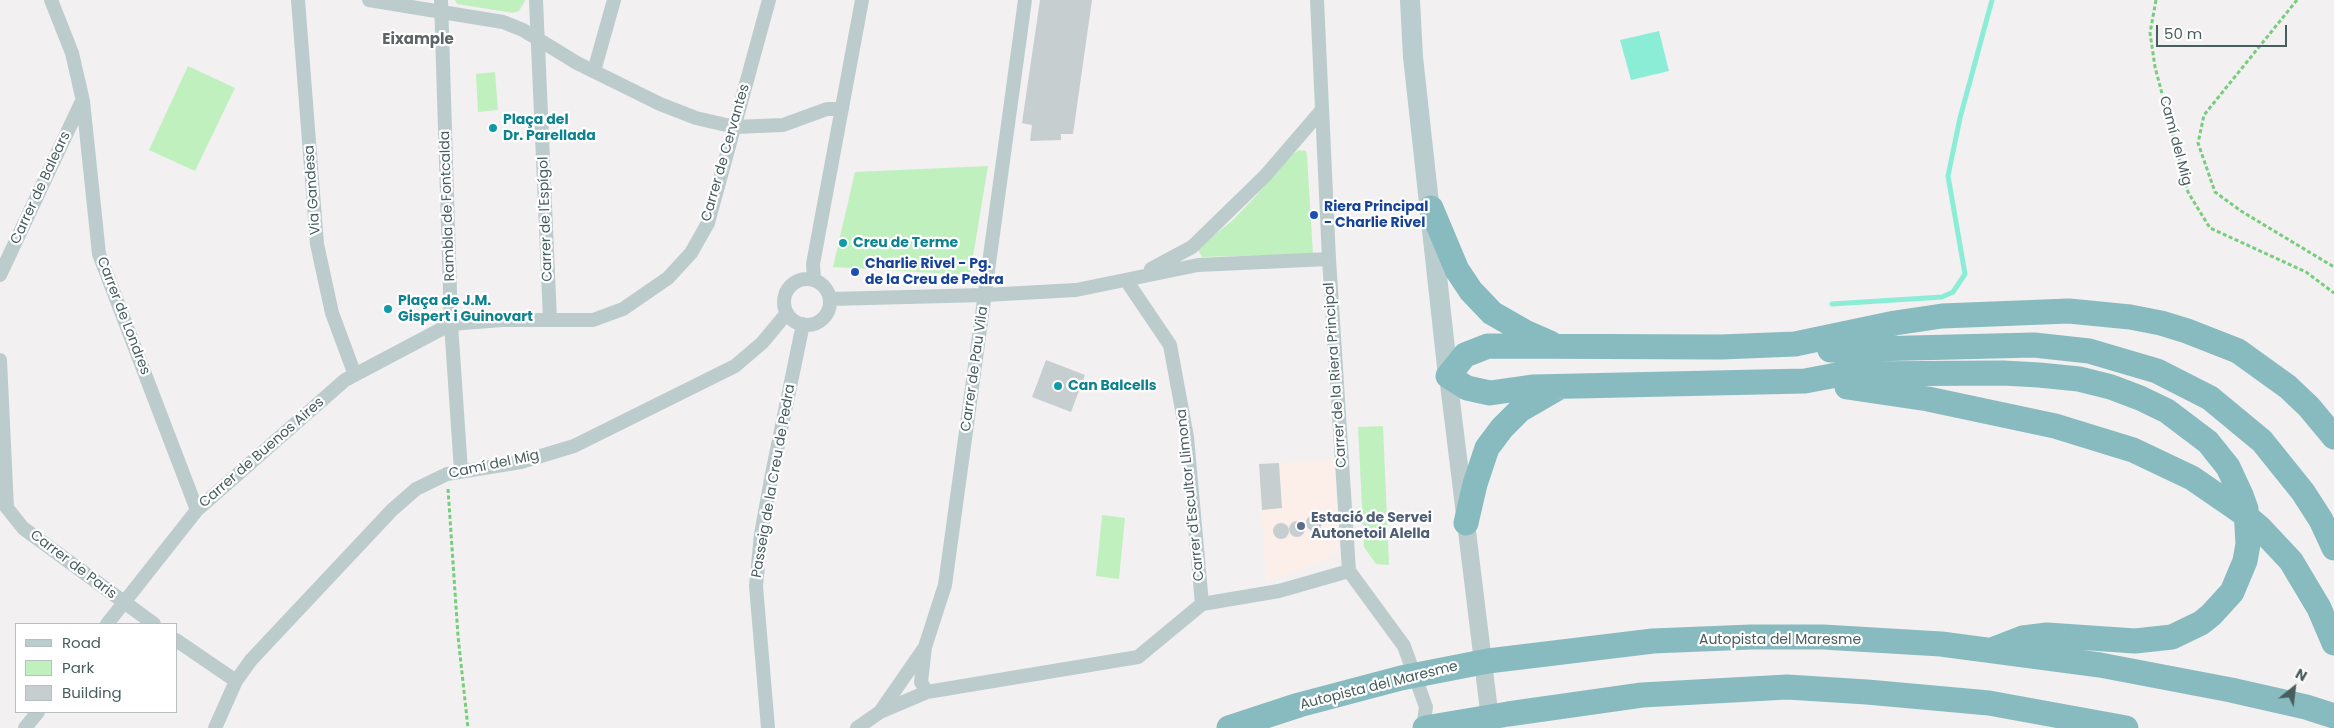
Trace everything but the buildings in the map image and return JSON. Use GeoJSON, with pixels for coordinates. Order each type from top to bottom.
{"type":"FeatureCollection","features":[{"type":"Feature","properties":{"kind":"highway"},"geometry":{"type":"LineString","coordinates":[[1431,208],[1457,270],[1471,291],[1492,313],[1527,333],[1562,347]]}},
{"type":"Feature","properties":{"kind":"highway"},"geometry":{"type":"LineString","coordinates":[[1992,650],[2022,638],[2047,635],[2135,641],[2172,637],[2201,623],[2223,604],[2239,578],[2248,544],[2246,509],[2235,482],[2217,453],[2190,427],[2167,412],[2140,398],[2103,385],[2079,380],[2004,373],[1842,374],[1805,381],[1532,387],[1490,393],[1467,388],[1448,376],[1465,355],[1488,346],[1721,347],[1795,344],[1895,323],[1942,316],[2069,311],[2130,317],[2187,330],[2238,351],[2288,386],[2309,407],[2334,437]]}},
{"type":"Feature","properties":{"kind":"highway"},"geometry":{"type":"LineString","coordinates":[[1795,344],[1827,350],[2034,345],[2089,351],[2157,371],[2210,398],[2262,441],[2303,492],[2321,520],[2334,548]]}},
{"type":"Feature","properties":{"kind":"highway"},"geometry":{"type":"LineString","coordinates":[[1805,381],[1928,399],[2055,426],[2114,444],[2159,461],[2220,495],[2276,544],[2291,561],[2308,588],[2334,643]]}},
{"type":"Feature","properties":{"kind":"highway"},"geometry":{"type":"LineString","coordinates":[[1466,523],[1475,484],[1487,448],[1502,428],[1520,410],[1561,387]]}},
{"type":"Feature","properties":{"kind":"highway","name":"Autopista del Maresme"},"geometry":{"type":"LineString","coordinates":[[1229,728],[1299,705],[1401,678],[1488,661],[1653,641],[1751,637],[1833,638],[1940,644],[1992,650],[2100,665],[2306,707],[2334,716]]}},
{"type":"Feature","properties":{"kind":"highway"},"geometry":{"type":"LineString","coordinates":[[1424,728],[1642,695],[1787,687],[1989,703],[2126,728]]}},
{"type":"Feature","properties":{"kind":"highway"},"geometry":{"type":"LineString","coordinates":[[1989,703],[2089,728]]}},
{"type":"Feature","properties":{"kind":"main road"},"geometry":{"type":"LineString","coordinates":[[1410,0],[1413,56],[1448,376]]}},
{"type":"Feature","properties":{"kind":"street","name":"Carrer de Londres"},"geometry":{"type":"LineString","coordinates":[[51,0],[72,53],[83,101],[99,254],[197,510]]}},
{"type":"Feature","properties":{"kind":"street","name":"Via Gandesa"},"geometry":{"type":"LineString","coordinates":[[298,0],[317,244],[332,313],[355,375]]}},
{"type":"Feature","properties":{"kind":"street"},"geometry":{"type":"LineString","coordinates":[[369,0],[441,6],[503,22],[660,104],[696,118],[735,127],[783,125],[827,109],[842,109]]}},
{"type":"Feature","properties":{"kind":"street","name":"Carrer de l'Espígol"},"geometry":{"type":"LineString","coordinates":[[536,0],[550,319]]}},
{"type":"Feature","properties":{"kind":"street"},"geometry":{"type":"LineString","coordinates":[[594,71],[614,0]]}},
{"type":"Feature","properties":{"kind":"street","name":"Carrer de Cervantes"},"geometry":{"type":"LineString","coordinates":[[451,324],[550,319],[593,320],[623,309],[668,278],[691,253],[708,222],[770,0]]}},
{"type":"Feature","properties":{"kind":"street"},"geometry":{"type":"LineString","coordinates":[[814,280],[813,264],[862,0]]}},
{"type":"Feature","properties":{"kind":"street","name":"Carrer de Pau Vila"},"geometry":{"type":"LineString","coordinates":[[927,692],[921,682],[925,647],[945,586],[1025,0]]}},
{"type":"Feature","properties":{"kind":"street","name":"Carrer de la Riera Principal"},"geometry":{"type":"LineString","coordinates":[[1316,0],[1329,259],[1349,571]]}},
{"type":"Feature","properties":{"kind":"street","name":"Rambla de Fontcalda"},"geometry":{"type":"LineString","coordinates":[[441,6],[454,472]]}},
{"type":"Feature","properties":{"kind":"street","name":"Carrer de Balears"},"geometry":{"type":"LineString","coordinates":[[0,275],[83,101]]}},
{"type":"Feature","properties":{"kind":"street"},"geometry":{"type":"LineString","coordinates":[[1141,275],[1192,247],[1265,176],[1321,111]]}},
{"type":"Feature","properties":{"kind":"street"},"geometry":{"type":"LineString","coordinates":[[1192,247],[1198,265]]}},
{"type":"Feature","properties":{"kind":"street"},"geometry":{"type":"LineString","coordinates":[[830,299],[985,296],[1076,290],[1141,275],[1198,265],[1329,259]]}},
{"type":"Feature","properties":{"kind":"street"},"geometry":{"type":"LineString","coordinates":[[814,280],[823,285],[830,299],[827,313],[822,319],[815,323],[803,324],[796,321],[788,313],[785,297],[790,287],[796,282],[814,280]]}},
{"type":"Feature","properties":{"kind":"street","name":"Carrer d'Escultor Llimona"},"geometry":{"type":"LineString","coordinates":[[1126,280],[1170,344],[1187,437],[1202,604]]}},
{"type":"Feature","properties":{"kind":"street","name":"Camí del Mig"},"geometry":{"type":"LineString","coordinates":[[215,728],[236,680],[251,660],[392,510],[416,489],[454,472],[521,462],[574,446],[735,366],[762,343],[788,313]]}},
{"type":"Feature","properties":{"kind":"street","name":"Carrer de Buenos Aires"},"geometry":{"type":"LineString","coordinates":[[108,623],[197,510],[345,380],[451,324]]}},
{"type":"Feature","properties":{"kind":"street","name":"Passeig de la Creu de Pedra"},"geometry":{"type":"LineString","coordinates":[[768,728],[756,586],[761,534],[803,324]]}},
{"type":"Feature","properties":{"kind":"street"},"geometry":{"type":"LineString","coordinates":[[0,360],[3,503]]}},
{"type":"Feature","properties":{"kind":"street"},"geometry":{"type":"LineString","coordinates":[[1448,376],[1491,728]]}},
{"type":"Feature","properties":{"kind":"street","name":"Carrer de Paris"},"geometry":{"type":"LineString","coordinates":[[3,503],[23,528],[153,623]]}},
{"type":"Feature","properties":{"kind":"street"},"geometry":{"type":"LineString","coordinates":[[857,728],[880,712],[927,692],[1138,657],[1202,604],[1279,591],[1349,571],[1404,646],[1426,707],[1424,728]]}},
{"type":"Feature","properties":{"kind":"street"},"geometry":{"type":"LineString","coordinates":[[178,641],[236,680]]}},
{"type":"Feature","properties":{"kind":"street","name":"Carrer de Pau Vila"},"geometry":{"type":"LineString","coordinates":[[880,712],[925,647]]}},
{"type":"Feature","properties":{"kind":"street"},"geometry":{"type":"LineString","coordinates":[[25,728],[37,713]]}},
{"type":"Feature","properties":{"kind":"path","name":"Camí del Mig"},"geometry":{"type":"LineString","coordinates":[[2156,0],[2150,33],[2155,67],[2188,192],[2197,207],[2210,228],[2306,272],[2334,293]]}},
{"type":"Feature","properties":{"kind":"path"},"geometry":{"type":"LineString","coordinates":[[2297,0],[2204,115],[2198,143],[2215,192],[2241,211],[2334,267]]}},
{"type":"Feature","properties":{"kind":"path"},"geometry":{"type":"LineString","coordinates":[[454,472],[458,636],[468,728]]}},
{"type":"Feature","properties":{"kind":"shaded area"},"geometry":{"type":"Polygon","coordinates":[[[1659,31],[1669,71],[1631,80],[1620,40],[1659,31]]]}},
{"type":"Feature","properties":{"kind":"shaded area","name":"Estació de Servei Autonetoil Alella"},"geometry":{"type":"Polygon","coordinates":[[[1334,460],[1339,543],[1336,552],[1326,560],[1266,582],[1259,464],[1334,460]]]}},
{"type":"Feature","properties":{"kind":"green space"},"geometry":{"type":"Polygon","coordinates":[[[455,0],[525,1],[519,11],[513,13],[457,4],[455,0]]]}},
{"type":"Feature","properties":{"kind":"green space"},"geometry":{"type":"Polygon","coordinates":[[[188,66],[235,88],[195,171],[149,150],[188,66]]]}},
{"type":"Feature","properties":{"kind":"green space"},"geometry":{"type":"Polygon","coordinates":[[[495,72],[498,110],[478,112],[476,74],[495,72]]]}},
{"type":"Feature","properties":{"kind":"green space"},"geometry":{"type":"Polygon","coordinates":[[[1299,150],[1306,151],[1307,155],[1313,254],[1202,257],[1198,250],[1200,246],[1232,221],[1290,156],[1299,150]]]}},
{"type":"Feature","properties":{"kind":"green space"},"geometry":{"type":"Polygon","coordinates":[[[988,166],[970,275],[833,267],[855,172],[988,166]]]}},
{"type":"Feature","properties":{"kind":"green space"},"geometry":{"type":"Polygon","coordinates":[[[1383,426],[1389,565],[1376,564],[1364,547],[1358,427],[1383,426]]]}},
{"type":"Feature","properties":{"kind":"green space"},"geometry":{"type":"Polygon","coordinates":[[[1102,515],[1125,518],[1119,579],[1096,576],[1102,515]]]}},
{"type":"Feature","properties":{"kind":"waterway"},"geometry":{"type":"LineString","coordinates":[[1832,304],[1942,297],[1953,292],[1965,274],[1948,176],[1960,118],[1992,0]]}},
{"type":"Feature","properties":{"kind":"place","name":"Plaça del Dr. Parellada"},"geometry":{"type":"Point","coordinates":[493,128]}},
{"type":"Feature","properties":{"kind":"place","name":"Riera Principal - Charlie Rivel"},"geometry":{"type":"Point","coordinates":[1314,215]}},
{"type":"Feature","properties":{"kind":"place","name":"Creu de Terme"},"geometry":{"type":"Point","coordinates":[843,243]}},
{"type":"Feature","properties":{"kind":"place","name":"Charlie Rivel - Pg. de la Creu de Pedra"},"geometry":{"type":"Point","coordinates":[855,272]}},
{"type":"Feature","properties":{"kind":"place","name":"Plaça de J.M. Gispert i Guinovart"},"geometry":{"type":"Point","coordinates":[388,309]}},
{"type":"Feature","properties":{"kind":"place","name":"Can Balcells"},"geometry":{"type":"Point","coordinates":[1058,386]}},
{"type":"Feature","properties":{"kind":"place","name":"Estació de Servei Autonetoil Alella"},"geometry":{"type":"Point","coordinates":[1301,526]}},
{"type":"Feature","properties":{"kind":"district","name":"Eixample"},"geometry":{"type":"Point","coordinates":[418,40]}}]}
